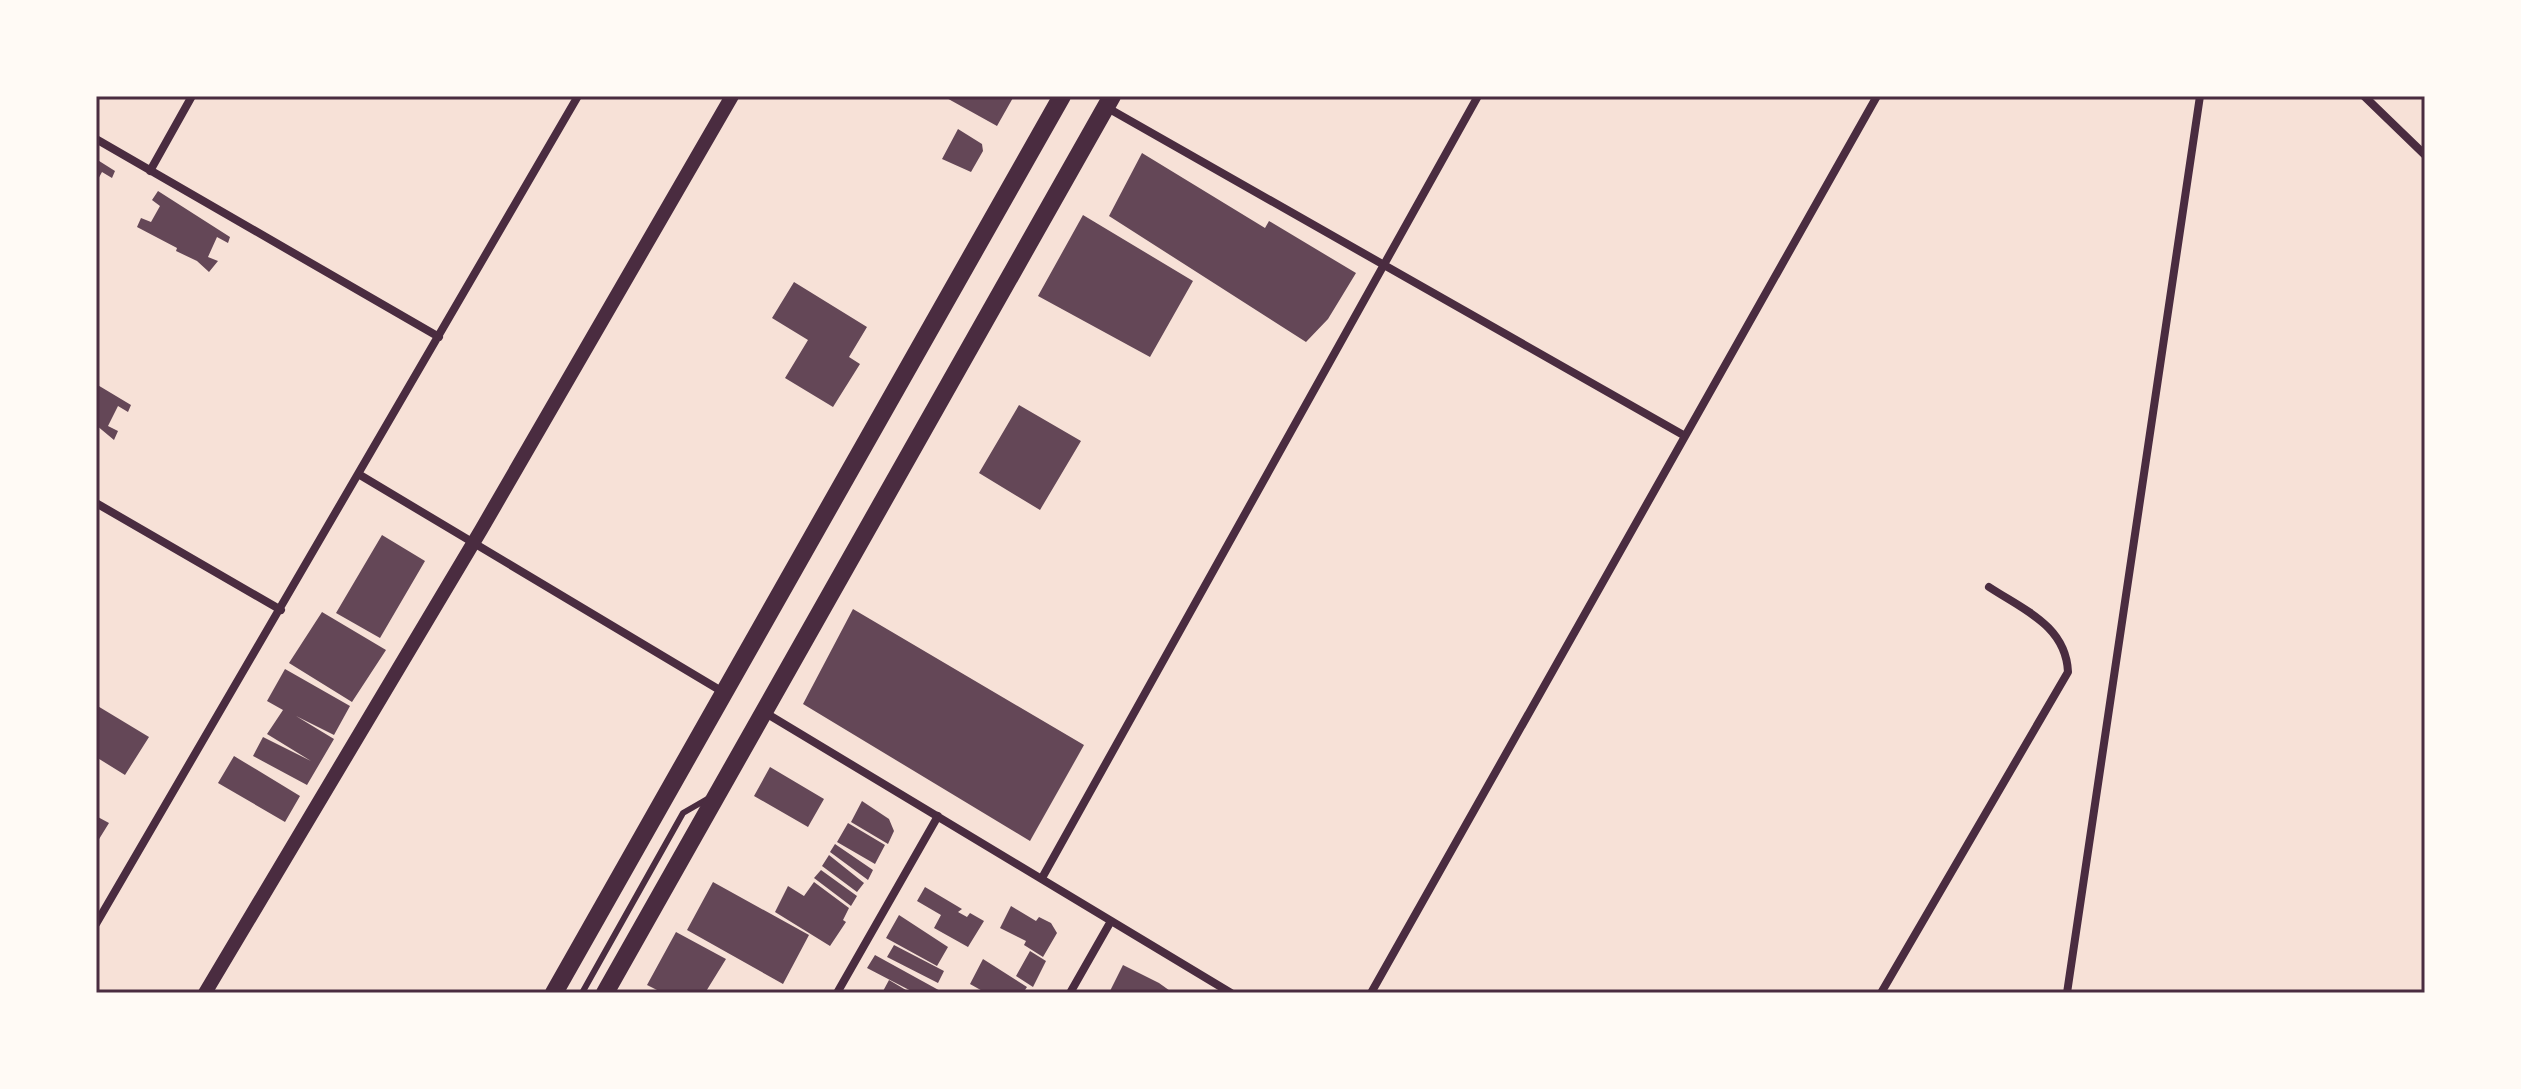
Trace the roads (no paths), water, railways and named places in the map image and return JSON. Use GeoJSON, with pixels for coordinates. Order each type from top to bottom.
{"type":"FeatureCollection","features":[{"type":"Feature","properties":{"kind":"main road"},"geometry":{"type":"LineString","coordinates":[[554,993],[1062,96]]}},
{"type":"Feature","properties":{"kind":"main road"},"geometry":{"type":"LineString","coordinates":[[605,993],[1109,102]]}},
{"type":"Feature","properties":{"kind":"street"},"geometry":{"type":"LineString","coordinates":[[150,171],[192,96]]}},
{"type":"Feature","properties":{"kind":"street"},"geometry":{"type":"LineString","coordinates":[[96,924],[578,96]]}},
{"type":"Feature","properties":{"kind":"street"},"geometry":{"type":"LineString","coordinates":[[205,993],[474,542],[732,96]]}},
{"type":"Feature","properties":{"kind":"street"},"geometry":{"type":"LineString","coordinates":[[1042,878],[1478,96]]}},
{"type":"Feature","properties":{"kind":"street"},"geometry":{"type":"LineString","coordinates":[[1371,993],[1877,96]]}},
{"type":"Feature","properties":{"kind":"street"},"geometry":{"type":"LineString","coordinates":[[2067,993],[2200,96]]}},
{"type":"Feature","properties":{"kind":"street"},"geometry":{"type":"LineString","coordinates":[[2364,96],[2425,155]]}},
{"type":"Feature","properties":{"kind":"street"},"geometry":{"type":"LineString","coordinates":[[1109,102],[1685,436]]}},
{"type":"Feature","properties":{"kind":"street"},"geometry":{"type":"LineString","coordinates":[[96,139],[439,337]]}},
{"type":"Feature","properties":{"kind":"street"},"geometry":{"type":"LineString","coordinates":[[360,475],[723,692]]}},
{"type":"Feature","properties":{"kind":"street"},"geometry":{"type":"LineString","coordinates":[[96,503],[281,610]]}},
{"type":"Feature","properties":{"kind":"street"},"geometry":{"type":"LineString","coordinates":[[1881,993],[2068,672],[2067,650],[2055,631],[1989,587]]}},
{"type":"Feature","properties":{"kind":"street"},"geometry":{"type":"LineString","coordinates":[[764,712],[1231,993]]}},
{"type":"Feature","properties":{"kind":"street"},"geometry":{"type":"LineString","coordinates":[[837,993],[938,816]]}},
{"type":"Feature","properties":{"kind":"street"},"geometry":{"type":"LineString","coordinates":[[1070,993],[1111,921]]}},
{"type":"Feature","properties":{"kind":"lane"},"geometry":{"type":"LineString","coordinates":[[562,993],[668,805],[676,778]]}},
{"type":"Feature","properties":{"kind":"lane"},"geometry":{"type":"LineString","coordinates":[[582,993],[683,813],[718,792]]}}]}
